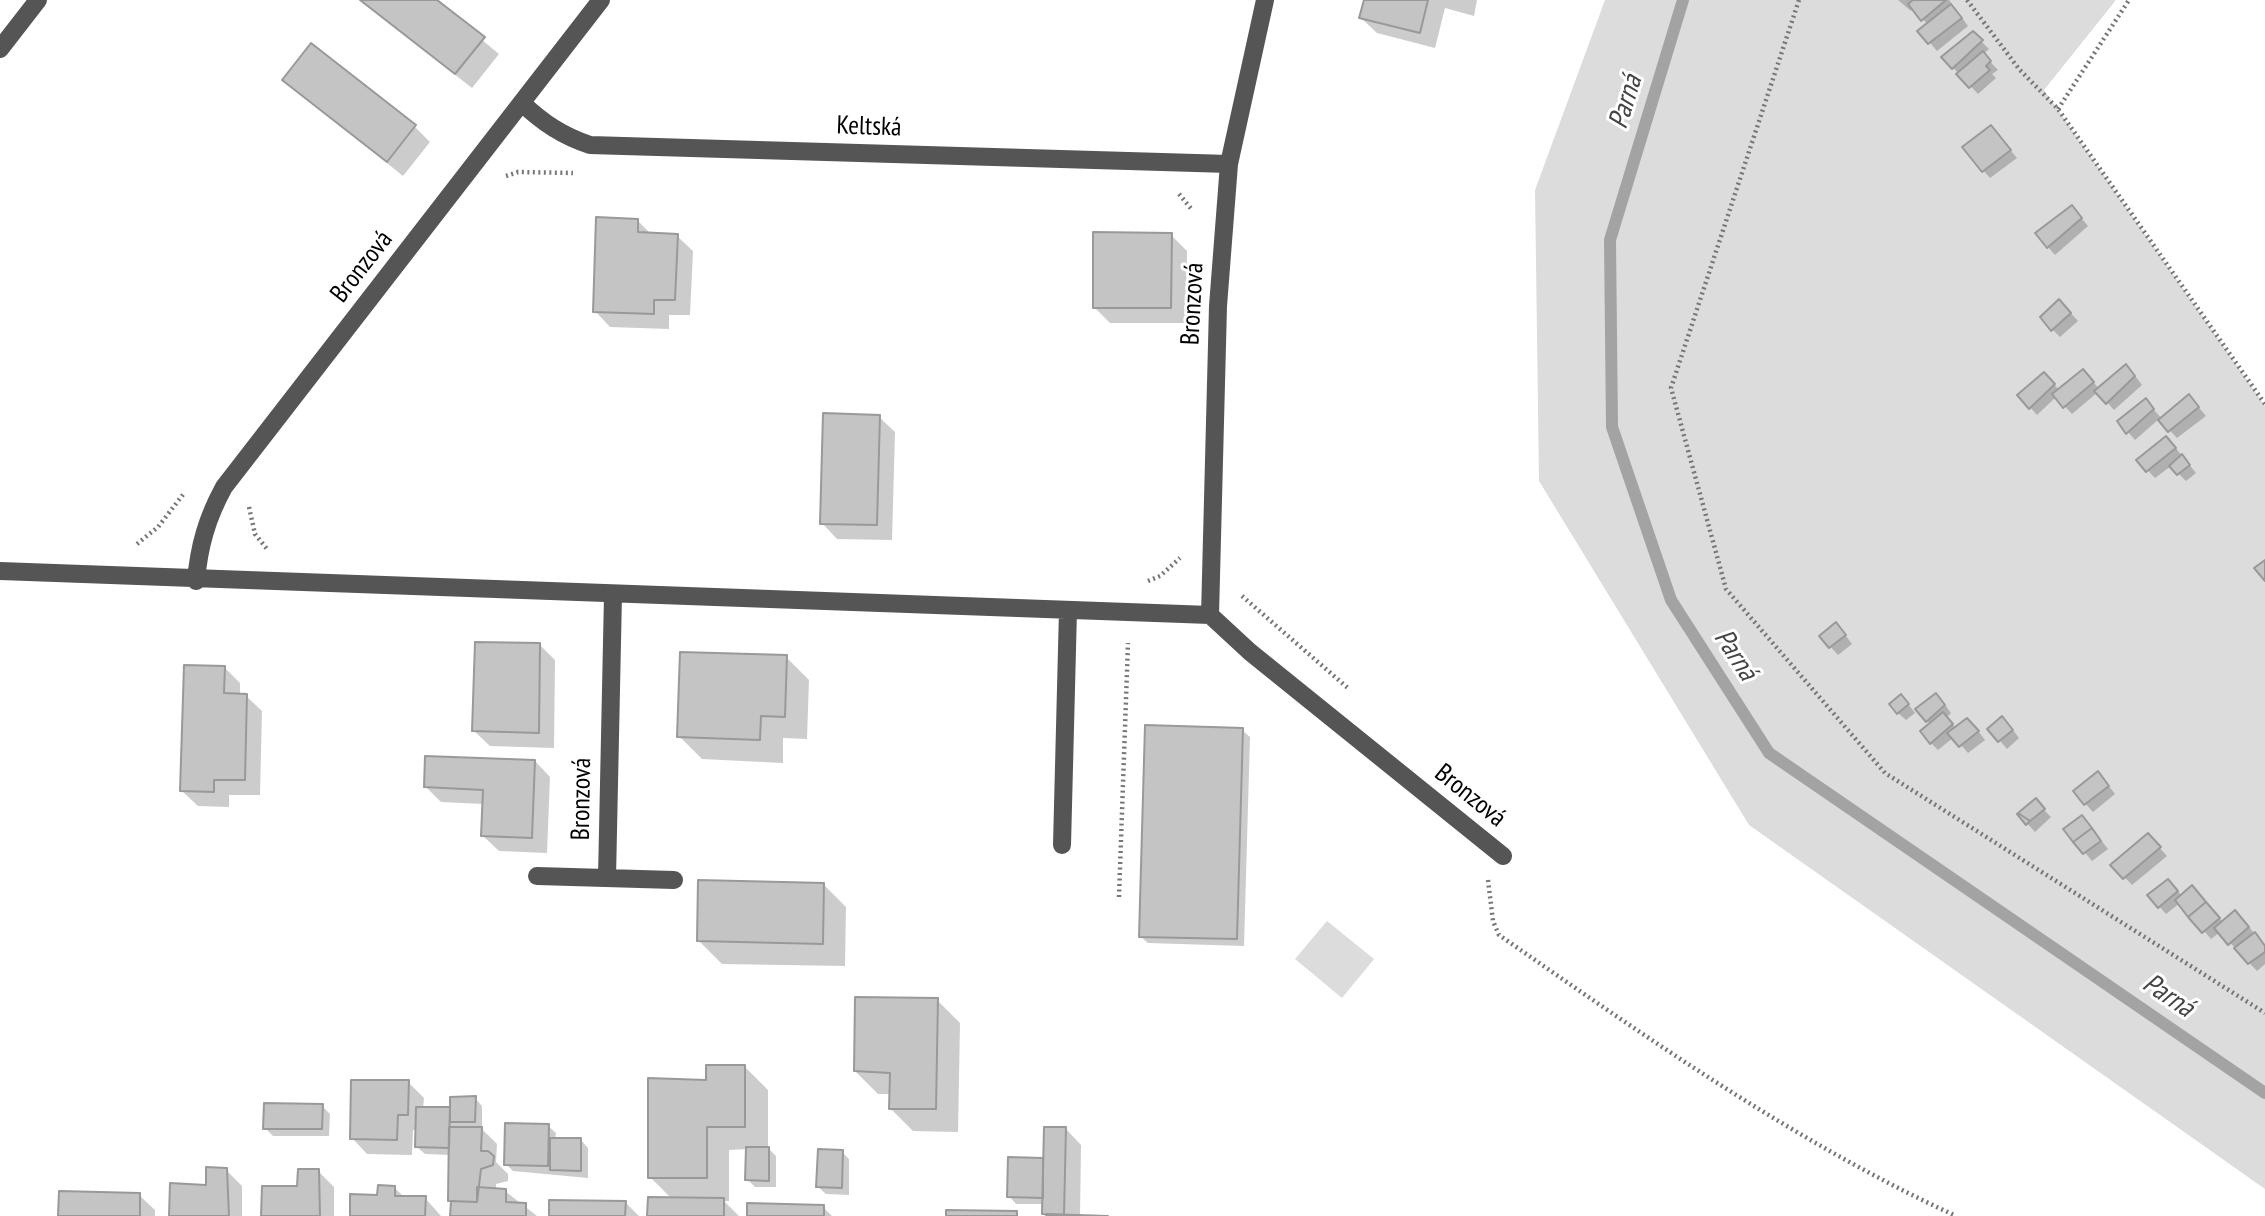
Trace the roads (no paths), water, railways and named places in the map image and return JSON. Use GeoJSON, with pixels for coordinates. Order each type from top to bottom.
{"type":"FeatureCollection","features":[{"type":"Feature","properties":{"kind":"street"},"geometry":{"type":"LineString","coordinates":[[0,49],[38,0]]}},
{"type":"Feature","properties":{"kind":"street","name":"Bronzová"},"geometry":{"type":"LineString","coordinates":[[196,581],[198,550],[205,527],[224,487],[601,0]]}},
{"type":"Feature","properties":{"kind":"street","name":"Bronzová"},"geometry":{"type":"LineString","coordinates":[[1265,0],[1229,164],[1218,306],[1210,615],[1251,652],[1503,856]]}},
{"type":"Feature","properties":{"kind":"street","name":"Keltská"},"geometry":{"type":"LineString","coordinates":[[522,103],[541,122],[568,138],[590,145],[1229,164]]}},
{"type":"Feature","properties":{"kind":"street"},"geometry":{"type":"LineString","coordinates":[[0,571],[196,581],[1210,615]]}},
{"type":"Feature","properties":{"kind":"street","name":"Bronzová"},"geometry":{"type":"LineString","coordinates":[[607,878],[613,594]]}},
{"type":"Feature","properties":{"kind":"street"},"geometry":{"type":"LineString","coordinates":[[1062,845],[1068,610]]}},
{"type":"Feature","properties":{"kind":"street","name":"Bronzová"},"geometry":{"type":"LineString","coordinates":[[537,876],[674,880]]}},
{"type":"Feature","properties":{"kind":"waterway","name":"Parná"},"geometry":{"type":"LineString","coordinates":[[1683,0],[1610,240],[1612,427],[1671,600],[1769,753],[2265,1093]]}}]}
